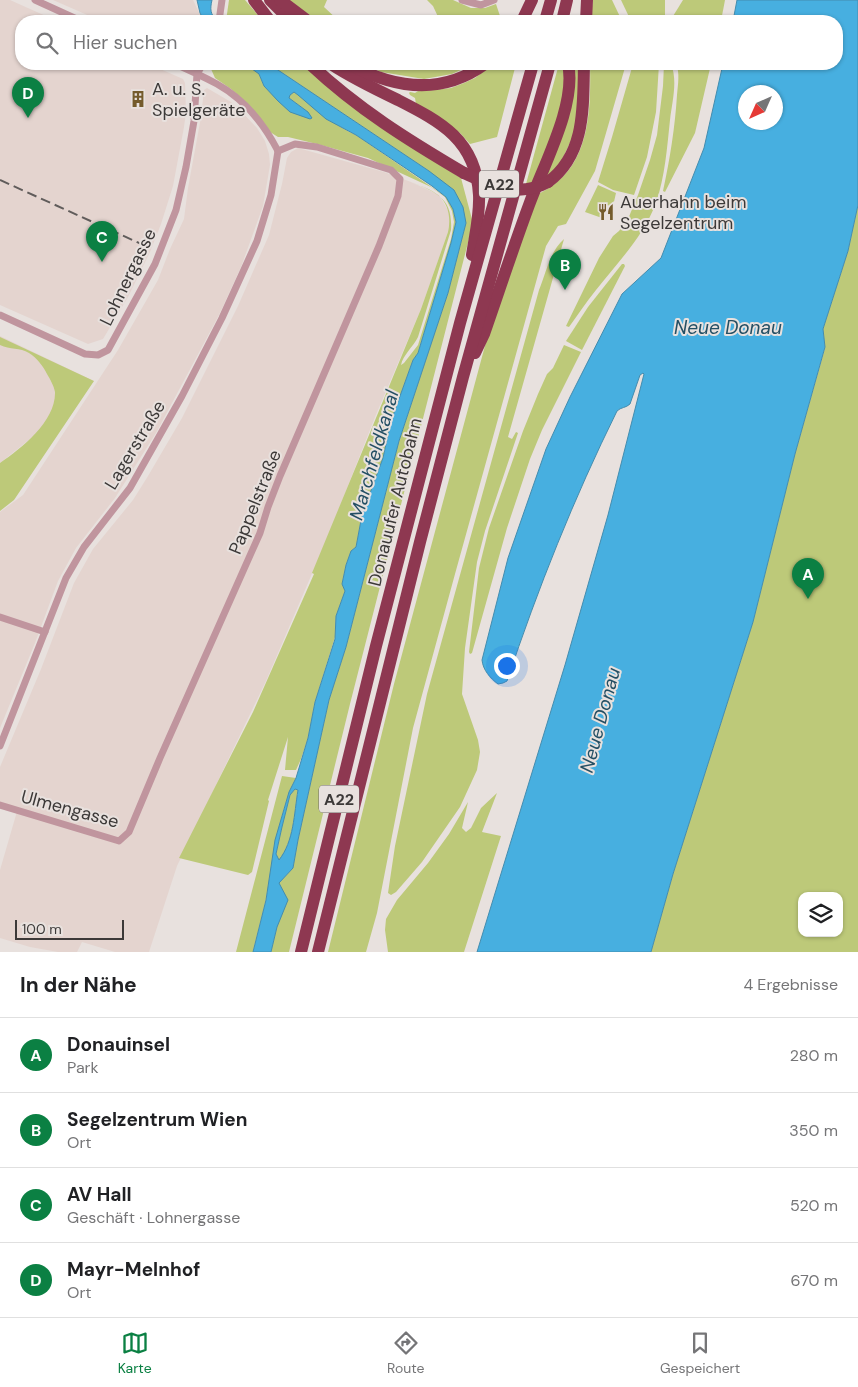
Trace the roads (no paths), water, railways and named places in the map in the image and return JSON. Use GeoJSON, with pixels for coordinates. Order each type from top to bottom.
{"type":"FeatureCollection","features":[{"type":"Feature","properties":{"kind":"highway"},"geometry":{"type":"LineString","coordinates":[[270,0],[285,15]]}},
{"type":"Feature","properties":{"kind":"highway"},"geometry":{"type":"LineString","coordinates":[[280,0],[300,15]]}},
{"type":"Feature","properties":{"kind":"highway"},"geometry":{"type":"LineString","coordinates":[[525,15],[532,0]]}},
{"type":"Feature","properties":{"kind":"highway"},"geometry":{"type":"LineString","coordinates":[[547,15],[551,0]]}},
{"type":"Feature","properties":{"kind":"highway"},"geometry":{"type":"LineString","coordinates":[[563,15],[567,0]]}},
{"type":"Feature","properties":{"kind":"highway"},"geometry":{"type":"LineString","coordinates":[[586,15],[587,0]]}},
{"type":"Feature","properties":{"kind":"highway"},"geometry":{"type":"LineString","coordinates":[[256,3],[265,15]]}},
{"type":"Feature","properties":{"kind":"highway"},"geometry":{"type":"LineString","coordinates":[[256,3],[270,15]]}},
{"type":"Feature","properties":{"kind":"highway"},"geometry":{"type":"LineString","coordinates":[[317,70],[400,135],[464,172],[494,185],[528,190],[548,182],[566,164],[577,140],[583,108],[584,70]]}},
{"type":"Feature","properties":{"kind":"highway"},"geometry":{"type":"LineString","coordinates":[[341,70],[437,121],[455,135],[467,152],[474,169],[479,195],[478,220],[465,304]]}},
{"type":"Feature","properties":{"kind":"highway"},"geometry":{"type":"LineString","coordinates":[[361,70],[391,82],[423,85],[454,80],[476,70]]}},
{"type":"Feature","properties":{"kind":"highway","name":"Donauufer Autobahn"},"geometry":{"type":"LineString","coordinates":[[301,952],[379,637],[465,304],[531,70]]}},
{"type":"Feature","properties":{"kind":"highway","name":"Donauufer Autobahn"},"geometry":{"type":"LineString","coordinates":[[318,952],[463,377],[548,70]]}},
{"type":"Feature","properties":{"kind":"highway"},"geometry":{"type":"LineString","coordinates":[[463,377],[484,334],[524,219],[559,129],[568,98],[569,70]]}},
{"type":"Feature","properties":{"kind":"street"},"geometry":{"type":"LineString","coordinates":[[34,0],[68,15]]}},
{"type":"Feature","properties":{"kind":"street"},"geometry":{"type":"LineString","coordinates":[[220,15],[222,0]]}},
{"type":"Feature","properties":{"kind":"street"},"geometry":{"type":"LineString","coordinates":[[462,0],[481,5],[494,0]]}},
{"type":"Feature","properties":{"kind":"street"},"geometry":{"type":"LineString","coordinates":[[188,70],[219,85],[244,103],[270,135],[278,151]]}},
{"type":"Feature","properties":{"kind":"street"},"geometry":{"type":"LineString","coordinates":[[197,74],[199,70]]}},
{"type":"Feature","properties":{"kind":"street","name":"Lohnergasse"},"geometry":{"type":"LineString","coordinates":[[0,315],[85,354],[98,355],[108,350],[155,264],[176,210],[194,121],[197,74]]}},
{"type":"Feature","properties":{"kind":"street","name":"Pappelstraße"},"geometry":{"type":"LineString","coordinates":[[129,832],[260,532],[280,476],[398,196],[400,180],[392,170],[317,147],[295,144],[278,151]]}},
{"type":"Feature","properties":{"kind":"street","name":"Lagerstraße"},"geometry":{"type":"LineString","coordinates":[[0,746],[66,578],[84,547],[130,488],[182,396],[222,318],[257,240],[271,195],[278,151]]}},
{"type":"Feature","properties":{"kind":"street"},"geometry":{"type":"LineString","coordinates":[[0,617],[45,632]]}},
{"type":"Feature","properties":{"kind":"street","name":"Ulmengasse"},"geometry":{"type":"LineString","coordinates":[[0,805],[119,841],[129,832]]}},
{"type":"Feature","properties":{"kind":"water"},"geometry":{"type":"Polygon","coordinates":[[[197,0],[212,0],[213,15],[201,15],[197,0]]]}},
{"type":"Feature","properties":{"kind":"water","name":"Neue Donau"},"geometry":{"type":"Polygon","coordinates":[[[737,0],[858,0],[858,205],[848,251],[823,329],[825,347],[795,454],[753,622],[673,874],[651,952],[477,952],[565,665],[608,515],[643,373],[640,375],[630,404],[617,411],[601,444],[557,544],[507,681],[498,684],[487,674],[482,660],[508,558],[546,449],[622,294],[661,258],[704,148],[722,70],[843,70],[843,15],[734,15],[737,0]]]}},
{"type":"Feature","properties":{"kind":"water"},"geometry":{"type":"Polygon","coordinates":[[[254,70],[278,70],[429,171],[454,190],[463,207],[466,223],[448,293],[399,441],[346,647],[329,700],[293,868],[279,883],[288,900],[277,927],[271,952],[253,952],[266,900],[275,840],[308,738],[315,702],[335,639],[336,616],[345,591],[342,584],[346,565],[351,551],[356,547],[362,515],[383,458],[391,421],[413,360],[418,353],[456,222],[453,209],[446,197],[432,186],[356,135],[326,119],[294,92],[289,98],[308,112],[312,118],[290,112],[264,86],[259,74],[254,70]],[[295,789],[290,795],[282,827],[276,854],[279,860],[291,836],[298,790],[295,789]]]}},
{"type":"Feature","properties":{"kind":"railway"},"geometry":{"type":"LineString","coordinates":[[0,180],[148,247]]}},
{"type":"Feature","properties":{"kind":"place","name":"A. u. S. Spielgeräte"},"geometry":{"type":"Point","coordinates":[138,99]}},
{"type":"Feature","properties":{"kind":"place","name":"Mayr-Melnhof"},"geometry":{"type":"Point","coordinates":[28,118]}},
{"type":"Feature","properties":{"kind":"place","name":"Auerhahn beim Segelzentrum"},"geometry":{"type":"Point","coordinates":[606,212]}},
{"type":"Feature","properties":{"kind":"place","name":"AV Hall"},"geometry":{"type":"Point","coordinates":[102,262]}},
{"type":"Feature","properties":{"kind":"place","name":"Segelzentrum Wien"},"geometry":{"type":"Point","coordinates":[565,290]}},
{"type":"Feature","properties":{"kind":"place","name":"Donauinsel"},"geometry":{"type":"Point","coordinates":[808,599]}},
{"type":"Feature","properties":{"kind":"water label","name":"Marchfeldkanal"},"geometry":{"type":"Point","coordinates":[374,455]}}]}
